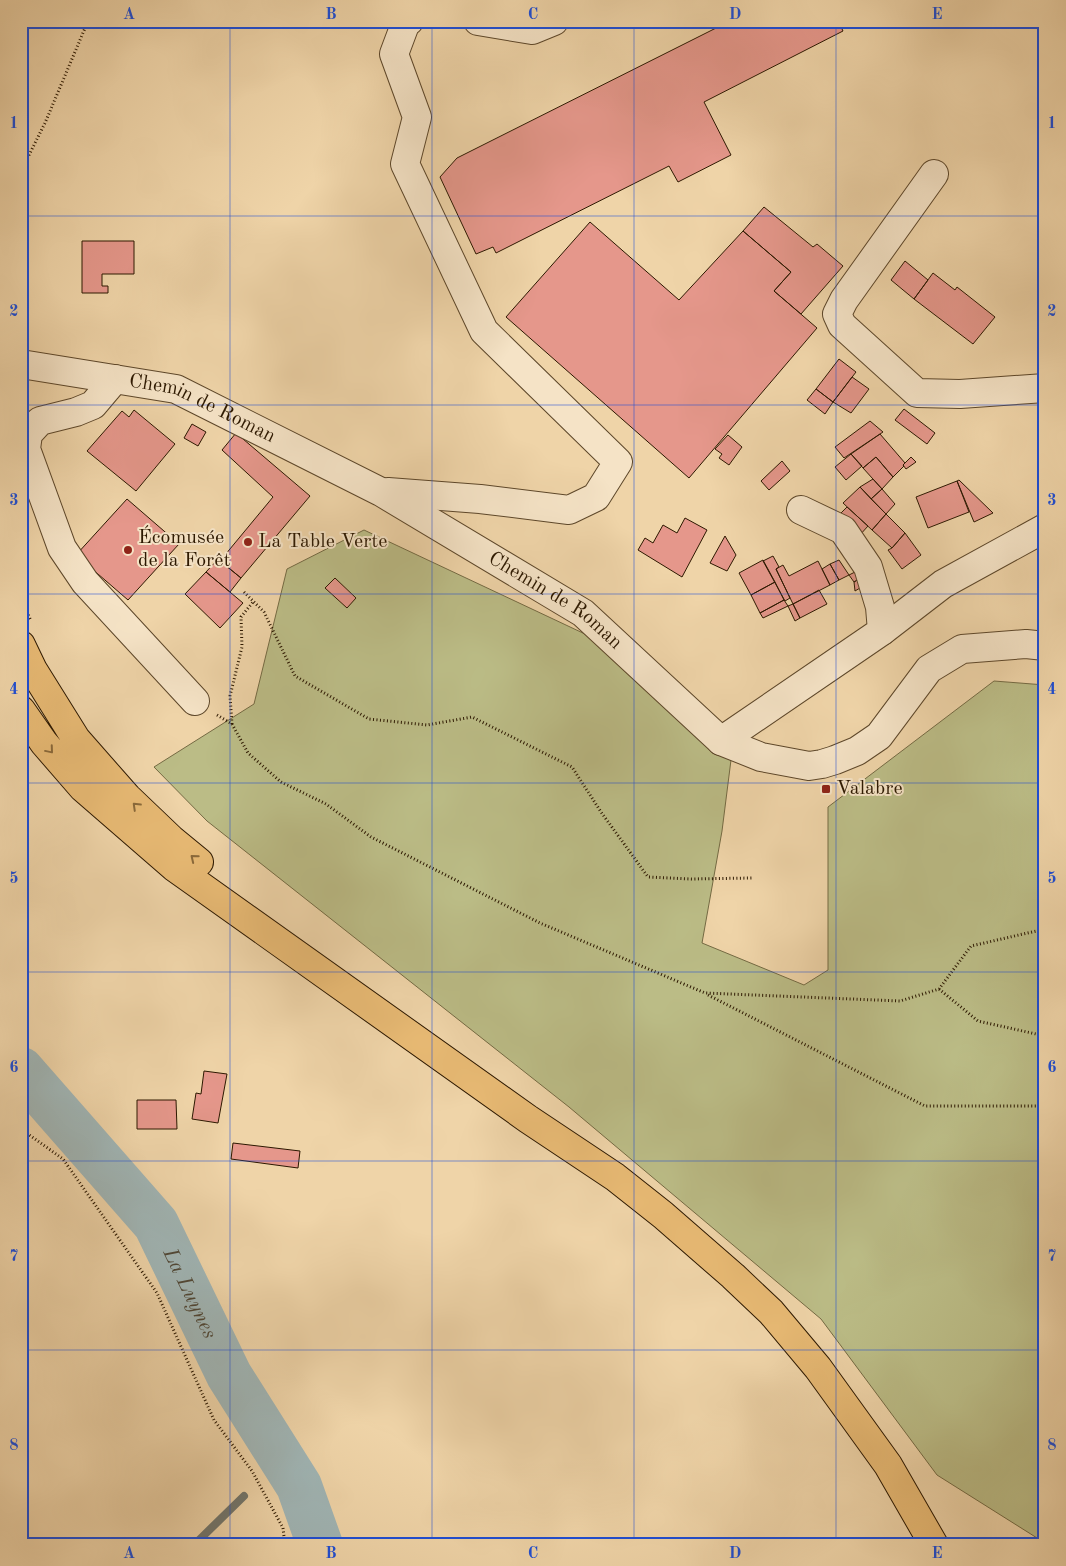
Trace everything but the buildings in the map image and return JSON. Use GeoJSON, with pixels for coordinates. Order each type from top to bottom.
{"type":"FeatureCollection","features":[{"type":"Feature","properties":{"kind":"main road"},"geometry":{"type":"LineString","coordinates":[[21,645],[33,670],[76,739],[126,797],[171,839],[359,997]]}},
{"type":"Feature","properties":{"kind":"main road"},"geometry":{"type":"LineString","coordinates":[[21,710],[44,743],[83,788],[152,849],[528,1119],[615,1177],[734,1276],[771,1312],[818,1368],[888,1465],[934,1545]]}},
{"type":"Feature","properties":{"kind":"street"},"geometry":{"type":"LineString","coordinates":[[381,492],[480,499],[569,510],[596,496],[618,462],[484,331],[404,164],[418,118],[394,54],[406,22],[409,21]]}},
{"type":"Feature","properties":{"kind":"street"},"geometry":{"type":"LineString","coordinates":[[478,21],[532,30],[554,21]]}},
{"type":"Feature","properties":{"kind":"street"},"geometry":{"type":"LineString","coordinates":[[934,174],[844,300],[837,314],[842,325],[917,393],[960,394],[1045,388]]}},
{"type":"Feature","properties":{"kind":"street","name":"Chemin de Roman"},"geometry":{"type":"LineString","coordinates":[[21,364],[176,389],[381,492],[583,613],[721,741],[761,757],[809,766],[822,764],[857,751],[879,736],[928,670],[962,649],[1026,644],[1045,646]]}},
{"type":"Feature","properties":{"kind":"street"},"geometry":{"type":"LineString","coordinates":[[115,379],[93,405],[76,412],[40,421],[28,434],[26,449],[62,548],[84,582],[195,701]]}},
{"type":"Feature","properties":{"kind":"street"},"geometry":{"type":"LineString","coordinates":[[801,510],[843,530],[868,567],[880,607],[882,631]]}},
{"type":"Feature","properties":{"kind":"street"},"geometry":{"type":"LineString","coordinates":[[721,741],[882,631],[943,584],[1045,528]]}},
{"type":"Feature","properties":{"kind":"path"},"geometry":{"type":"LineString","coordinates":[[21,171],[45,124],[88,21]]}},
{"type":"Feature","properties":{"kind":"path"},"geometry":{"type":"LineString","coordinates":[[244,592],[264,612],[295,676],[369,719],[427,725],[472,717],[572,767],[601,812],[648,877],[691,879],[752,878]]}},
{"type":"Feature","properties":{"kind":"path"},"geometry":{"type":"LineString","coordinates":[[254,602],[241,617],[242,647],[230,696],[232,724],[248,753],[281,782],[326,804],[371,837],[540,923],[705,993],[926,1106],[1045,1106]]}},
{"type":"Feature","properties":{"kind":"path"},"geometry":{"type":"LineString","coordinates":[[195,701],[232,724]]}},
{"type":"Feature","properties":{"kind":"path"},"geometry":{"type":"LineString","coordinates":[[705,993],[900,1001],[939,989],[971,946],[1045,929]]}},
{"type":"Feature","properties":{"kind":"path"},"geometry":{"type":"LineString","coordinates":[[939,989],[978,1021],[1045,1036]]}},
{"type":"Feature","properties":{"kind":"path"},"geometry":{"type":"LineString","coordinates":[[21,1129],[63,1159],[157,1293],[214,1420],[252,1471],[283,1528],[286,1545]]}},
{"type":"Feature","properties":{"kind":"green space"},"geometry":{"type":"Polygon","coordinates":[[[364,530],[585,634],[731,760],[722,831],[702,943],[804,985],[828,970],[828,807],[994,681],[1045,685],[1045,1543],[937,1475],[821,1319],[569,1107],[207,821],[154,767],[254,704],[287,569],[364,530]]]}},
{"type":"Feature","properties":{"kind":"waterway","name":"La Luynes"},"geometry":{"type":"LineString","coordinates":[[21,1070],[156,1224],[229,1375],[299,1486],[320,1545]]}},
{"type":"Feature","properties":{"kind":"waterway"},"geometry":{"type":"LineString","coordinates":[[194,1545],[244,1496]]}},
{"type":"Feature","properties":{"kind":"place","name":"La Table Verte"},"geometry":{"type":"Point","coordinates":[248,542]}},
{"type":"Feature","properties":{"kind":"place","name":"Écomusée de la Forêt"},"geometry":{"type":"Point","coordinates":[128,550]}},
{"type":"Feature","properties":{"kind":"place","name":"Valabre"},"geometry":{"type":"Point","coordinates":[826,789]}}]}
